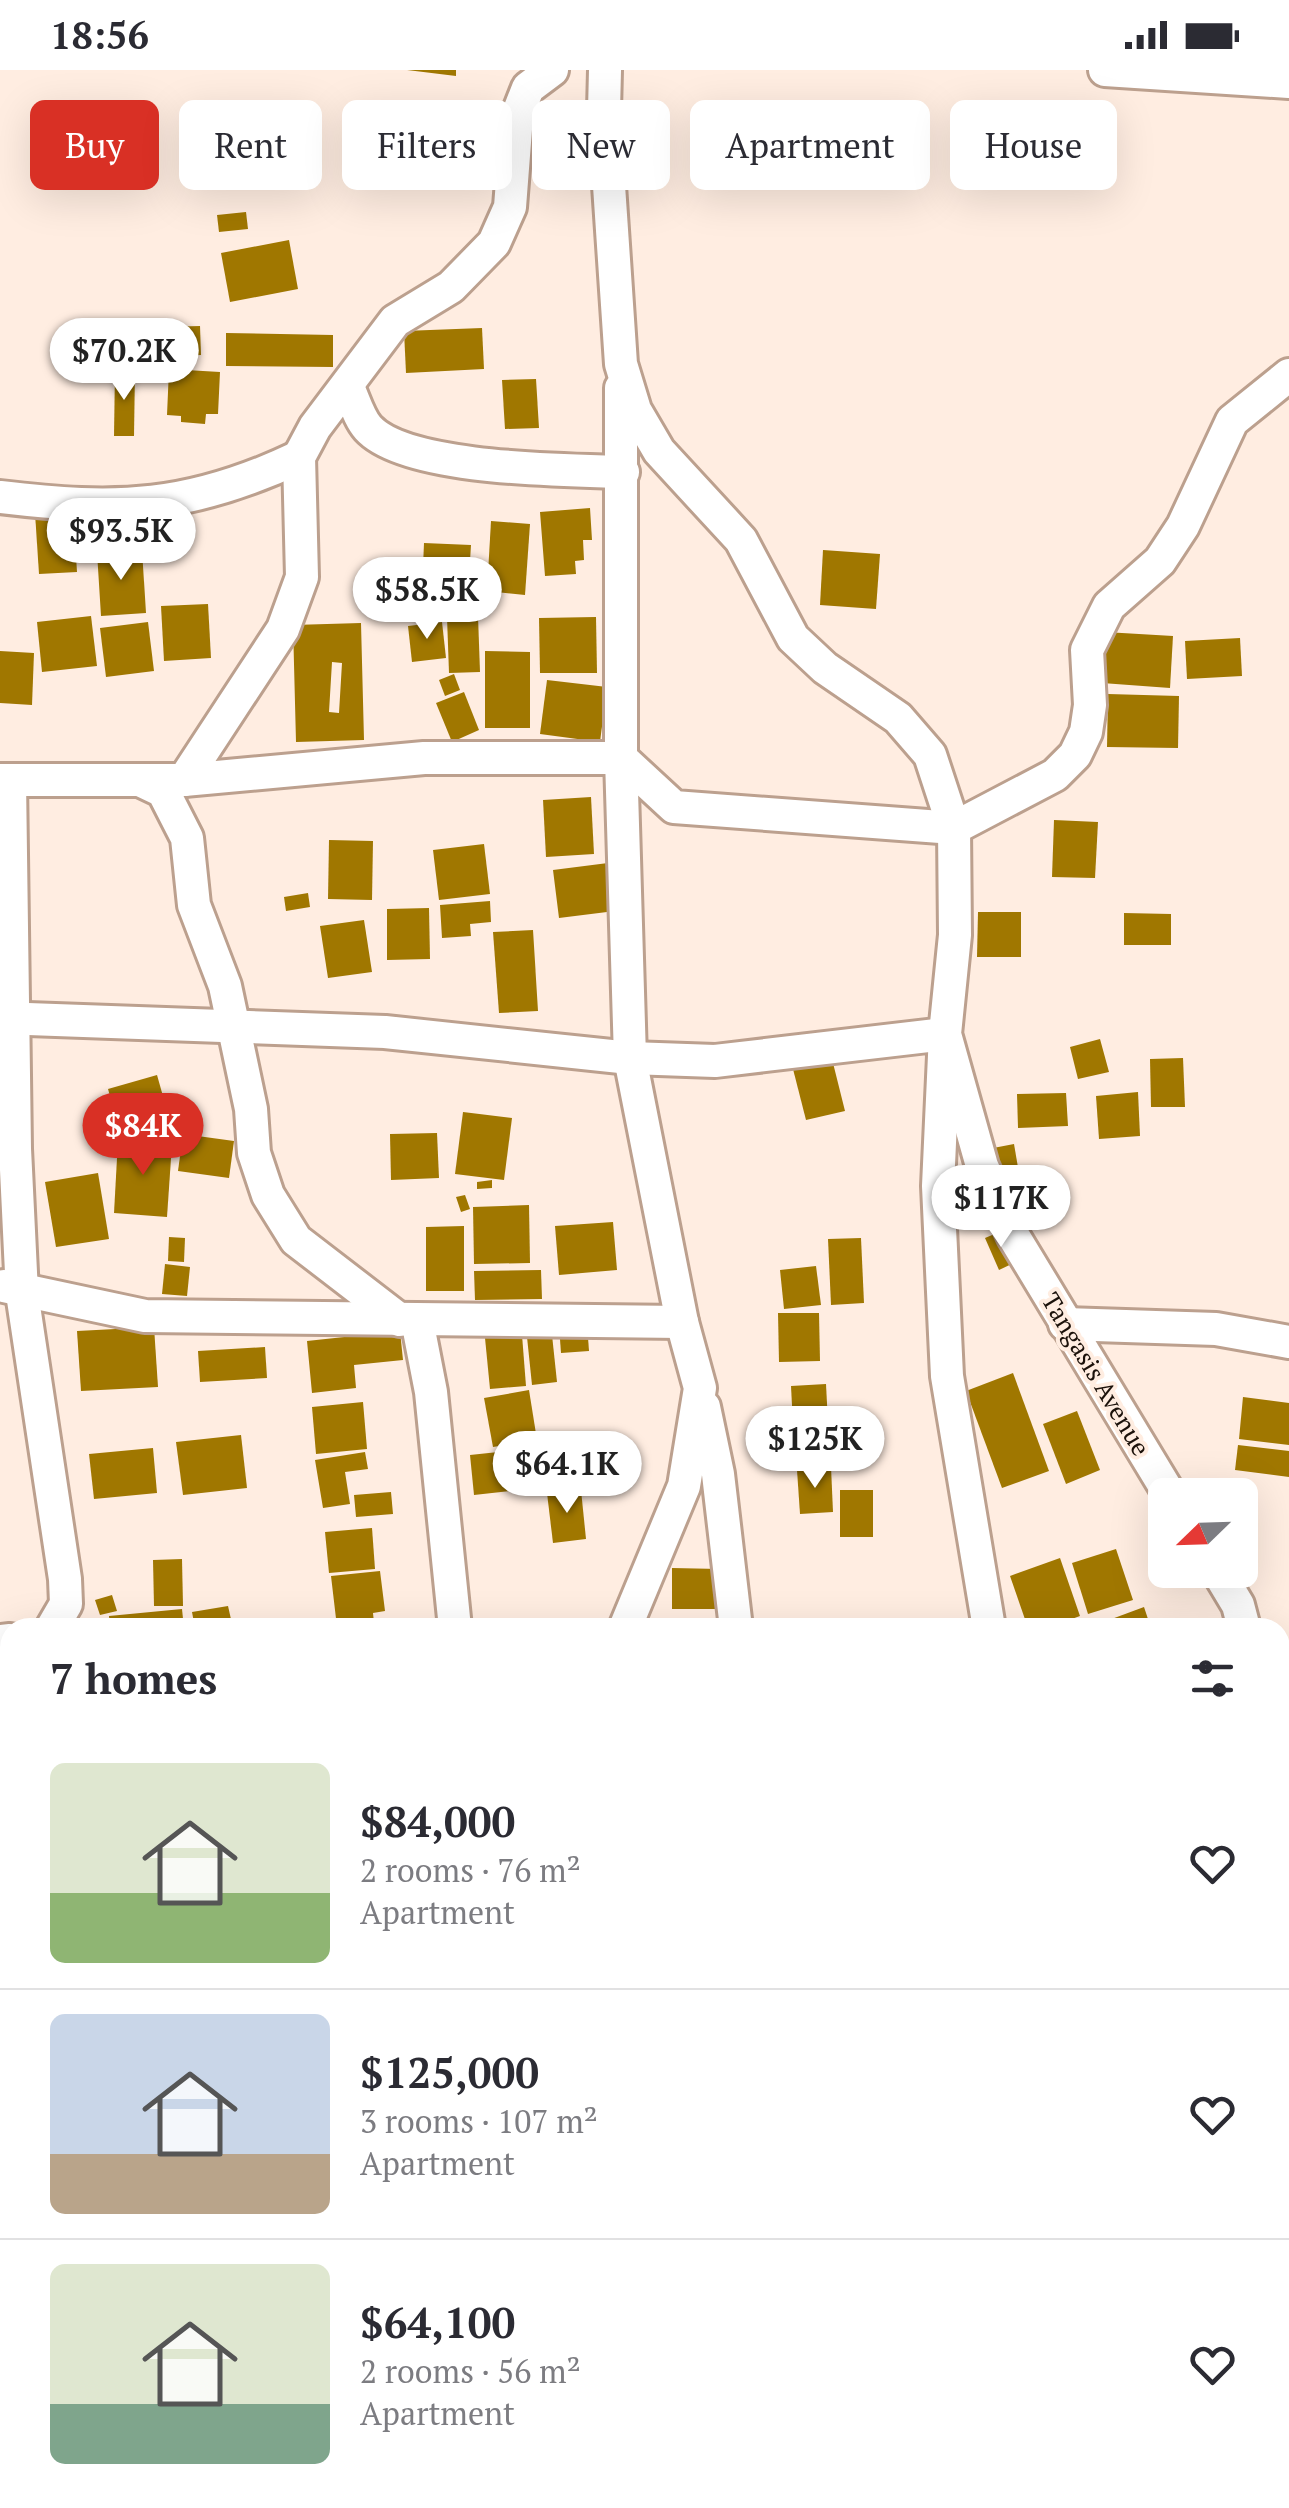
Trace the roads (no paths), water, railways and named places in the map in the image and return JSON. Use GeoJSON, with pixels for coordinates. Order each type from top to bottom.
{"type":"FeatureCollection","features":[{"type":"Feature","properties":{"kind":"street"},"geometry":{"type":"LineString","coordinates":[[184,780],[283,628],[302,577],[299,456],[315,427],[395,320],[451,287],[494,243],[510,208],[517,116],[528,88],[552,70]]}},
{"type":"Feature","properties":{"kind":"street","name":"Tangasis Avenue"},"geometry":{"type":"LineString","coordinates":[[605,70],[604,111],[620,364],[636,410],[659,452],[741,540],[793,638],[825,668],[898,718],[930,755],[954,828],[955,935],[945,1034],[982,1166],[1014,1237],[1160,1478]]}},
{"type":"Feature","properties":{"kind":"street"},"geometry":{"type":"LineString","coordinates":[[1105,70],[1289,82]]}},
{"type":"Feature","properties":{"kind":"street"},"geometry":{"type":"LineString","coordinates":[[620,364],[621,758],[630,1058],[682,1322],[718,1474],[735,1618]]}},
{"type":"Feature","properties":{"kind":"street"},"geometry":{"type":"LineString","coordinates":[[68,1618],[66,1578],[11,1289],[5,780],[184,780],[424,758],[621,758],[674,807],[954,828],[1055,776],[1074,756],[1086,732],[1090,706],[1087,650],[1109,606],[1160,560],[1183,526],[1232,420],[1289,375]]}},
{"type":"Feature","properties":{"kind":"street"},"geometry":{"type":"LineString","coordinates":[[348,387],[367,427],[406,450],[474,462],[623,472]]}},
{"type":"Feature","properties":{"kind":"street"},"geometry":{"type":"LineString","coordinates":[[0,497],[88,507],[161,502],[255,478],[299,456]]}},
{"type":"Feature","properties":{"kind":"street"},"geometry":{"type":"LineString","coordinates":[[142,781],[162,791],[187,838],[194,905],[224,986],[230,1027],[251,1108],[254,1153],[268,1195],[296,1240],[408,1320],[430,1392],[455,1618]]}},
{"type":"Feature","properties":{"kind":"street"},"geometry":{"type":"LineString","coordinates":[[624,842],[674,807]]}},
{"type":"Feature","properties":{"kind":"street"},"geometry":{"type":"LineString","coordinates":[[6,1018],[384,1032],[630,1058],[716,1061],[945,1034],[938,1186],[947,1376],[986,1618]]}},
{"type":"Feature","properties":{"kind":"street"},"geometry":{"type":"LineString","coordinates":[[11,1289],[146,1316],[682,1322]]}},
{"type":"Feature","properties":{"kind":"street"},"geometry":{"type":"LineString","coordinates":[[1065,1324],[1216,1329],[1289,1342]]}},
{"type":"Feature","properties":{"kind":"street"},"geometry":{"type":"LineString","coordinates":[[629,1618],[684,1486],[700,1388]]}},
{"type":"Feature","properties":{"kind":"street"},"geometry":{"type":"LineString","coordinates":[[1227,1588],[1241,1618]]}}]}
